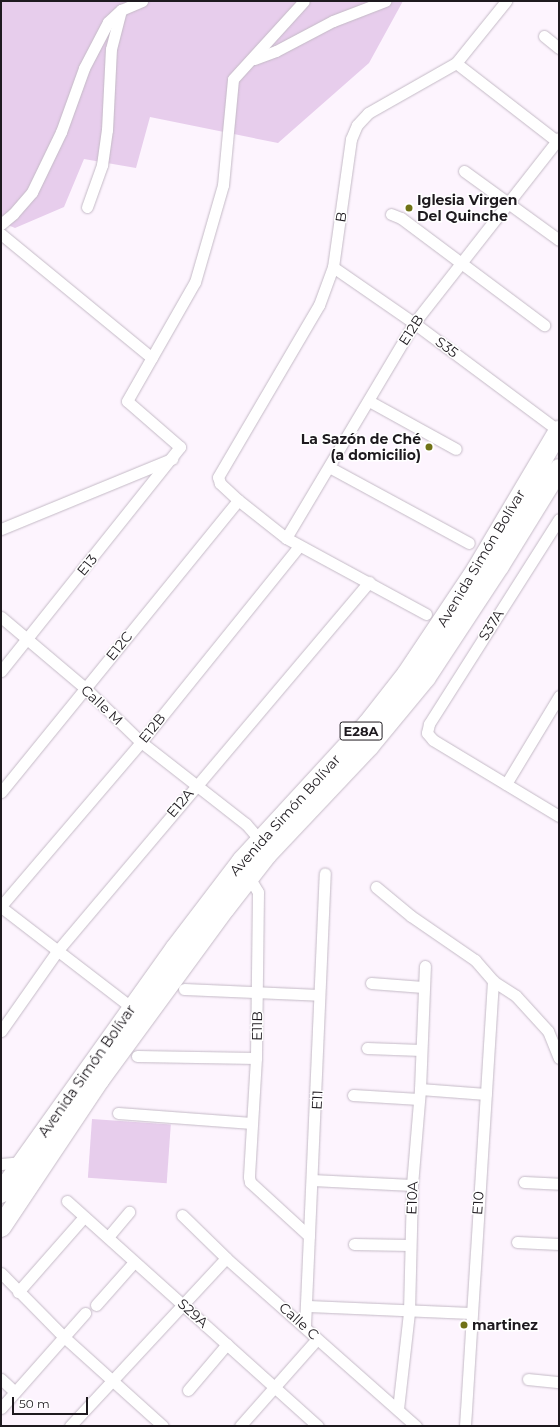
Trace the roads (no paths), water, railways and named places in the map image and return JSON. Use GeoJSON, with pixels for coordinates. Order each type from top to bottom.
{"type":"FeatureCollection","features":[{"type":"Feature","properties":{"kind":"highway","name":"Avenida Simón Bolívar"},"geometry":{"type":"LineString","coordinates":[[1,1193],[132,1008],[260,840],[368,724],[407,674],[473,575],[559,431]]}},
{"type":"Feature","properties":{"kind":"highway","name":"Avenida Simón Bolívar"},"geometry":{"type":"LineString","coordinates":[[1,1227],[99,1080],[248,877],[267,854],[331,788],[426,678],[499,566],[559,469]]}},
{"type":"Feature","properties":{"kind":"street"},"geometry":{"type":"LineString","coordinates":[[1,224],[13,214],[32,192],[61,132],[84,68],[108,22],[121,10],[142,1]]}},
{"type":"Feature","properties":{"kind":"street"},"geometry":{"type":"LineString","coordinates":[[1,529],[173,458],[180,447],[127,401],[197,275],[223,185],[233,79],[304,1]]}},
{"type":"Feature","properties":{"kind":"street"},"geometry":{"type":"LineString","coordinates":[[252,59],[276,51],[334,21],[385,1]]}},
{"type":"Feature","properties":{"kind":"street","name":"B"},"geometry":{"type":"LineString","coordinates":[[238,500],[220,483],[218,477],[319,305],[333,267],[351,139],[357,125],[368,113],[456,62],[506,1]]}},
{"type":"Feature","properties":{"kind":"street"},"geometry":{"type":"LineString","coordinates":[[87,207],[102,165],[107,130],[111,49],[121,10]]}},
{"type":"Feature","properties":{"kind":"street"},"geometry":{"type":"LineString","coordinates":[[544,36],[559,48]]}},
{"type":"Feature","properties":{"kind":"street"},"geometry":{"type":"LineString","coordinates":[[456,62],[558,141]]}},
{"type":"Feature","properties":{"kind":"street","name":"E12B"},"geometry":{"type":"LineString","coordinates":[[286,538],[414,323],[558,141]]}},
{"type":"Feature","properties":{"kind":"street"},"geometry":{"type":"LineString","coordinates":[[464,171],[559,240]]}},
{"type":"Feature","properties":{"kind":"street"},"geometry":{"type":"LineString","coordinates":[[391,214],[401,218],[461,265],[544,325]]}},
{"type":"Feature","properties":{"kind":"street"},"geometry":{"type":"LineString","coordinates":[[1,234],[152,358]]}},
{"type":"Feature","properties":{"kind":"street","name":"S35"},"geometry":{"type":"LineString","coordinates":[[333,267],[414,323],[559,431]]}},
{"type":"Feature","properties":{"kind":"street"},"geometry":{"type":"LineString","coordinates":[[369,400],[456,449]]}},
{"type":"Feature","properties":{"kind":"street","name":"E13"},"geometry":{"type":"LineString","coordinates":[[1,671],[173,458]]}},
{"type":"Feature","properties":{"kind":"street"},"geometry":{"type":"LineString","coordinates":[[329,467],[470,543]]}},
{"type":"Feature","properties":{"kind":"street"},"geometry":{"type":"LineString","coordinates":[[238,500],[286,538],[299,546],[369,582],[426,614]]}},
{"type":"Feature","properties":{"kind":"street","name":"E12C"},"geometry":{"type":"LineString","coordinates":[[1,792],[238,500]]}},
{"type":"Feature","properties":{"kind":"street","name":"S37A"},"geometry":{"type":"LineString","coordinates":[[506,784],[433,740],[428,733],[429,724],[559,519]]}},
{"type":"Feature","properties":{"kind":"street","name":"E12B"},"geometry":{"type":"LineString","coordinates":[[1,906],[141,742],[299,546]]}},
{"type":"Feature","properties":{"kind":"street","name":"E12A"},"geometry":{"type":"LineString","coordinates":[[1,1031],[58,950],[195,785],[369,582]]}},
{"type":"Feature","properties":{"kind":"street","name":"Calle M"},"geometry":{"type":"LineString","coordinates":[[1,617],[85,688],[141,742],[246,824],[260,840]]}},
{"type":"Feature","properties":{"kind":"street"},"geometry":{"type":"LineString","coordinates":[[559,696],[506,784],[559,816]]}},
{"type":"Feature","properties":{"kind":"street","name":"E11"},"geometry":{"type":"LineString","coordinates":[[305,1326],[308,1306],[309,1236],[317,1093],[319,995],[325,873]]}},
{"type":"Feature","properties":{"kind":"street","name":"E11B"},"geometry":{"type":"LineString","coordinates":[[248,877],[258,892],[256,1058],[249,1177],[250,1182],[309,1236]]}},
{"type":"Feature","properties":{"kind":"street"},"geometry":{"type":"LineString","coordinates":[[376,888],[411,916],[475,960],[493,981],[516,996],[548,1031],[559,1058]]}},
{"type":"Feature","properties":{"kind":"street"},"geometry":{"type":"LineString","coordinates":[[1,906],[132,1008]]}},
{"type":"Feature","properties":{"kind":"street","name":"E10A"},"geometry":{"type":"LineString","coordinates":[[398,1409],[408,1312],[412,1185],[419,1094],[425,966]]}},
{"type":"Feature","properties":{"kind":"street","name":"E10"},"geometry":{"type":"LineString","coordinates":[[465,1426],[493,981]]}},
{"type":"Feature","properties":{"kind":"street"},"geometry":{"type":"LineString","coordinates":[[371,983],[423,987]]}},
{"type":"Feature","properties":{"kind":"street"},"geometry":{"type":"LineString","coordinates":[[184,989],[257,991],[319,995]]}},
{"type":"Feature","properties":{"kind":"street"},"geometry":{"type":"LineString","coordinates":[[367,1048],[421,1050]]}},
{"type":"Feature","properties":{"kind":"street"},"geometry":{"type":"LineString","coordinates":[[137,1056],[256,1058]]}},
{"type":"Feature","properties":{"kind":"street"},"geometry":{"type":"LineString","coordinates":[[353,1095],[486,1094]]}},
{"type":"Feature","properties":{"kind":"street"},"geometry":{"type":"LineString","coordinates":[[118,1113],[252,1123]]}},
{"type":"Feature","properties":{"kind":"street"},"geometry":{"type":"LineString","coordinates":[[1,1164],[23,1162]]}},
{"type":"Feature","properties":{"kind":"street"},"geometry":{"type":"LineString","coordinates":[[312,1180],[412,1185]]}},
{"type":"Feature","properties":{"kind":"street"},"geometry":{"type":"LineString","coordinates":[[524,1182],[559,1184]]}},
{"type":"Feature","properties":{"kind":"street","name":"S29A"},"geometry":{"type":"LineString","coordinates":[[67,1201],[318,1426]]}},
{"type":"Feature","properties":{"kind":"street"},"geometry":{"type":"LineString","coordinates":[[108,1237],[130,1212]]}},
{"type":"Feature","properties":{"kind":"street","name":"Calle C"},"geometry":{"type":"LineString","coordinates":[[182,1215],[226,1258],[305,1326],[416,1426]]}},
{"type":"Feature","properties":{"kind":"street"},"geometry":{"type":"LineString","coordinates":[[18,1292],[84,1217]]}},
{"type":"Feature","properties":{"kind":"street"},"geometry":{"type":"LineString","coordinates":[[517,1242],[559,1244]]}},
{"type":"Feature","properties":{"kind":"street"},"geometry":{"type":"LineString","coordinates":[[354,1244],[410,1245]]}},
{"type":"Feature","properties":{"kind":"street"},"geometry":{"type":"LineString","coordinates":[[70,1426],[113,1382],[182,1304],[226,1258]]}},
{"type":"Feature","properties":{"kind":"street"},"geometry":{"type":"LineString","coordinates":[[96,1305],[134,1262]]}},
{"type":"Feature","properties":{"kind":"street"},"geometry":{"type":"LineString","coordinates":[[1,1273],[18,1292],[64,1337],[163,1426]]}},
{"type":"Feature","properties":{"kind":"street"},"geometry":{"type":"LineString","coordinates":[[308,1306],[408,1312],[471,1313]]}},
{"type":"Feature","properties":{"kind":"street"},"geometry":{"type":"LineString","coordinates":[[1,1408],[85,1313]]}},
{"type":"Feature","properties":{"kind":"street"},"geometry":{"type":"LineString","coordinates":[[240,1426],[318,1338]]}},
{"type":"Feature","properties":{"kind":"street"},"geometry":{"type":"LineString","coordinates":[[188,1390],[227,1344]]}},
{"type":"Feature","properties":{"kind":"street"},"geometry":{"type":"LineString","coordinates":[[1,1379],[15,1392]]}},
{"type":"Feature","properties":{"kind":"street"},"geometry":{"type":"LineString","coordinates":[[528,1380],[559,1382]]}},
{"type":"Feature","properties":{"kind":"place","name":"Iglesia Virgen Del Quinche"},"geometry":{"type":"Point","coordinates":[409,208]}},
{"type":"Feature","properties":{"kind":"place","name":"La Sazón de Ché (a domicilio)"},"geometry":{"type":"Point","coordinates":[429,447]}},
{"type":"Feature","properties":{"kind":"place","name":"martinez"},"geometry":{"type":"Point","coordinates":[464,1325]}}]}
